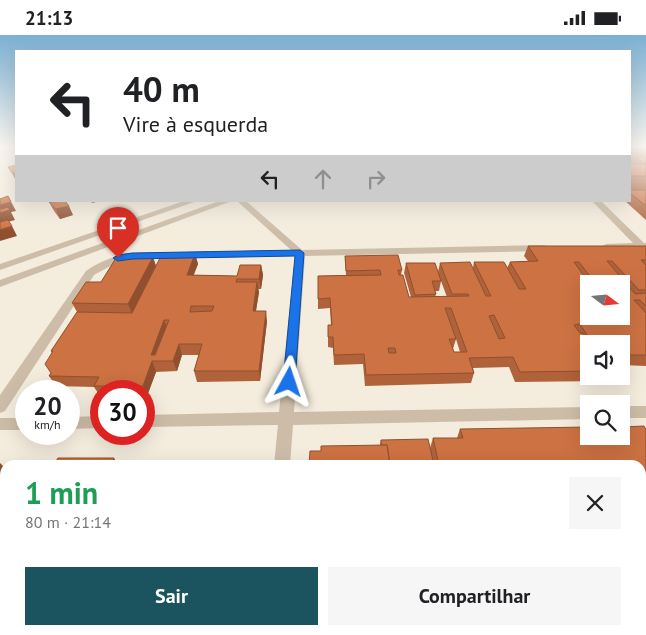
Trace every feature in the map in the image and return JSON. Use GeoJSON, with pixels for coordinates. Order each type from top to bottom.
{"type":"FeatureCollection","features":[{"type":"Feature","properties":{"kind":"street"},"geometry":{"type":"LineString","coordinates":[[0,267],[190,202]]}},
{"type":"Feature","properties":{"kind":"street"},"geometry":{"type":"LineString","coordinates":[[0,284],[225,202]]}},
{"type":"Feature","properties":{"kind":"street"},"geometry":{"type":"LineString","coordinates":[[242,202],[300,253]]}},
{"type":"Feature","properties":{"kind":"street"},"geometry":{"type":"LineString","coordinates":[[597,202],[644,246]]}},
{"type":"Feature","properties":{"kind":"street"},"geometry":{"type":"LineString","coordinates":[[592,247],[644,246]]}},
{"type":"Feature","properties":{"kind":"street"},"geometry":{"type":"LineString","coordinates":[[0,407],[90,273],[107,262],[132,256],[553,248]]}},
{"type":"Feature","properties":{"kind":"street"},"geometry":{"type":"LineString","coordinates":[[282,460],[300,253]]}},
{"type":"Feature","properties":{"kind":"street"},"geometry":{"type":"LineString","coordinates":[[630,412],[646,412]]}},
{"type":"Feature","properties":{"kind":"street"},"geometry":{"type":"LineString","coordinates":[[155,421],[580,413]]}},
{"type":"Feature","properties":{"kind":"street"},"geometry":{"type":"LineString","coordinates":[[0,424],[15,423]]}},
{"type":"Feature","properties":{"kind":"building"},"geometry":{"type":"Polygon","coordinates":[[[631,190],[646,190],[646,206],[631,194],[631,190]]]}},
{"type":"Feature","properties":{"kind":"building"},"geometry":{"type":"Polygon","coordinates":[[[8,196],[11,202],[0,205],[0,199],[8,196]]]}},
{"type":"Feature","properties":{"kind":"building"},"geometry":{"type":"Polygon","coordinates":[[[49,202],[66,202],[69,206],[56,209],[49,202]]]}},
{"type":"Feature","properties":{"kind":"building"},"geometry":{"type":"Polygon","coordinates":[[[0,207],[1,209],[8,207],[10,210],[0,213],[0,207]]]}},
{"type":"Feature","properties":{"kind":"building"},"geometry":{"type":"Polygon","coordinates":[[[8,220],[12,226],[0,230],[0,222],[8,220]]]}},
{"type":"Feature","properties":{"kind":"building"},"geometry":{"type":"Polygon","coordinates":[[[528,246],[646,246],[646,260],[641,260],[646,265],[646,290],[639,290],[630,280],[630,275],[625,275],[612,261],[607,261],[619,275],[589,275],[579,262],[574,262],[583,275],[580,275],[580,324],[574,325],[580,333],[584,335],[580,335],[580,371],[520,372],[513,357],[469,358],[474,373],[366,375],[364,354],[334,355],[333,337],[328,337],[328,325],[332,325],[330,298],[318,299],[318,276],[381,275],[380,270],[346,271],[345,256],[398,255],[402,270],[398,270],[399,275],[403,275],[409,297],[469,296],[468,294],[452,294],[440,263],[470,262],[486,296],[491,296],[474,262],[504,262],[519,289],[526,289],[510,262],[538,261],[528,246]],[[445,308],[456,339],[449,339],[454,352],[467,352],[451,308],[445,308]],[[494,315],[489,316],[499,339],[505,338],[494,315]],[[388,348],[389,353],[396,353],[395,348],[388,348]]]}},
{"type":"Feature","properties":{"kind":"building"},"geometry":{"type":"Polygon","coordinates":[[[162,254],[195,254],[187,275],[237,276],[240,265],[261,265],[259,279],[237,279],[236,282],[257,282],[253,311],[266,311],[259,371],[194,371],[202,344],[179,344],[173,361],[152,361],[145,380],[97,380],[99,377],[49,376],[51,373],[45,364],[53,351],[51,351],[77,312],[132,313],[162,254]],[[191,306],[190,312],[212,311],[214,306],[191,306]],[[164,320],[151,355],[155,355],[169,320],[164,320]]]}},
{"type":"Feature","properties":{"kind":"building"},"geometry":{"type":"Polygon","coordinates":[[[153,257],[128,304],[72,303],[86,282],[101,282],[116,258],[153,257]]]}},
{"type":"Feature","properties":{"kind":"building"},"geometry":{"type":"Polygon","coordinates":[[[406,263],[435,263],[441,281],[432,281],[436,294],[415,295],[406,263]]]}},
{"type":"Feature","properties":{"kind":"building"},"geometry":{"type":"Polygon","coordinates":[[[630,288],[635,294],[646,293],[646,306],[640,300],[634,300],[646,313],[646,355],[630,355],[630,335],[587,335],[581,325],[630,325],[630,288]]]}},
{"type":"Feature","properties":{"kind":"building"},"geometry":{"type":"Polygon","coordinates":[[[644,426],[646,430],[646,460],[438,460],[433,438],[463,438],[460,429],[580,427],[580,445],[630,445],[630,427],[644,426]]]}},
{"type":"Feature","properties":{"kind":"building"},"geometry":{"type":"Polygon","coordinates":[[[428,439],[433,460],[389,460],[387,445],[381,445],[381,440],[428,439]]]}},
{"type":"Feature","properties":{"kind":"building"},"geometry":{"type":"Polygon","coordinates":[[[387,445],[389,460],[309,460],[310,451],[321,451],[321,446],[387,445]]]}},
{"type":"Feature","properties":{"kind":"building"},"geometry":{"type":"Polygon","coordinates":[[[58,458],[114,458],[113,460],[57,460],[58,458]]]}},
{"type":"Feature","properties":{"kind":"route"},"geometry":{"type":"LineString","coordinates":[[118,258],[132,256],[300,253],[289,382]]}}]}
